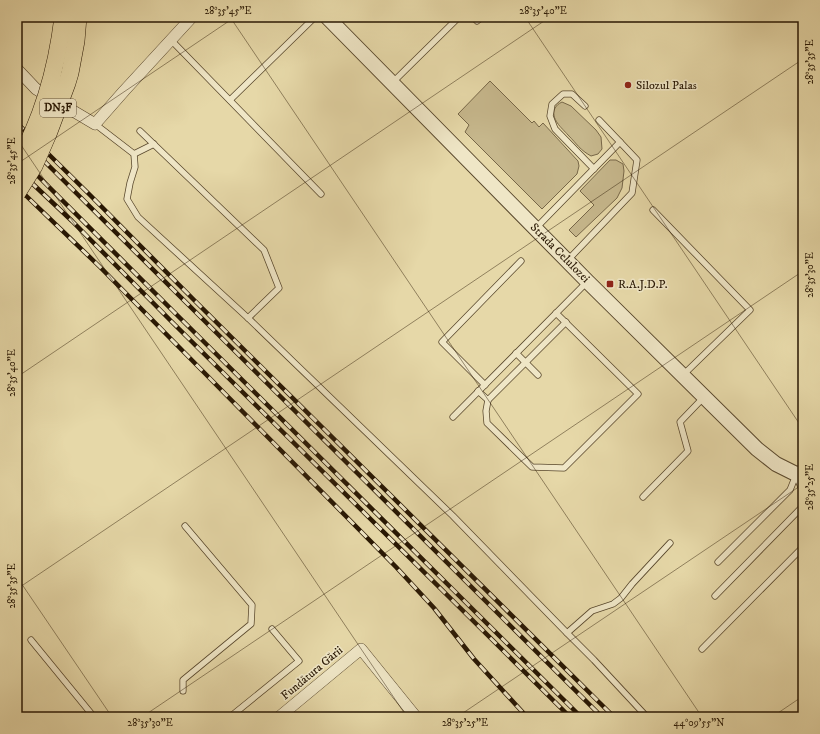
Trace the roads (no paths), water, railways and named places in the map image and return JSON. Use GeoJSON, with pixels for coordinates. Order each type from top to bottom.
{"type":"FeatureCollection","features":[{"type":"Feature","properties":{"kind":"main road","name":"DN3F"},"geometry":{"type":"LineString","coordinates":[[17,164],[36,125],[52,78],[64,17]]}},
{"type":"Feature","properties":{"kind":"main road","name":"DN3F"},"geometry":{"type":"LineString","coordinates":[[17,193],[34,166],[67,83],[76,41],[78,17]]}},
{"type":"Feature","properties":{"kind":"street"},"geometry":{"type":"LineString","coordinates":[[17,69],[36,89],[95,124],[192,17]]}},
{"type":"Feature","properties":{"kind":"street","name":"Strada Celulozei"},"geometry":{"type":"LineString","coordinates":[[327,17],[567,261],[757,449],[776,464],[799,474]]}},
{"type":"Feature","properties":{"kind":"street","name":"Fundătura Gării"},"geometry":{"type":"LineString","coordinates":[[279,717],[361,649],[416,717]]}},
{"type":"Feature","properties":{"kind":"lane"},"geometry":{"type":"LineString","coordinates":[[230,100],[314,17]]}},
{"type":"Feature","properties":{"kind":"lane"},"geometry":{"type":"LineString","coordinates":[[392,83],[460,17]]}},
{"type":"Feature","properties":{"kind":"lane"},"geometry":{"type":"LineString","coordinates":[[473,17],[477,22],[482,17]]}},
{"type":"Feature","properties":{"kind":"lane"},"geometry":{"type":"LineString","coordinates":[[171,40],[322,194]]}},
{"type":"Feature","properties":{"kind":"lane"},"geometry":{"type":"LineString","coordinates":[[584,106],[572,94],[563,94],[552,104],[550,116],[555,128],[594,169]]}},
{"type":"Feature","properties":{"kind":"lane"},"geometry":{"type":"LineString","coordinates":[[567,261],[632,194],[637,160],[599,120]]}},
{"type":"Feature","properties":{"kind":"lane"},"geometry":{"type":"LineString","coordinates":[[95,124],[134,154],[135,167],[127,199],[138,217],[248,318],[453,516],[594,660],[647,717]]}},
{"type":"Feature","properties":{"kind":"lane"},"geometry":{"type":"LineString","coordinates":[[140,131],[264,250],[279,288],[248,318]]}},
{"type":"Feature","properties":{"kind":"lane"},"geometry":{"type":"LineString","coordinates":[[535,228],[620,142]]}},
{"type":"Feature","properties":{"kind":"lane"},"geometry":{"type":"LineString","coordinates":[[134,154],[154,144]]}},
{"type":"Feature","properties":{"kind":"lane"},"geometry":{"type":"LineString","coordinates":[[653,210],[750,310],[683,375]]}},
{"type":"Feature","properties":{"kind":"lane"},"geometry":{"type":"LineString","coordinates":[[484,385],[442,342],[521,261]]}},
{"type":"Feature","properties":{"kind":"lane"},"geometry":{"type":"LineString","coordinates":[[453,417],[587,281]]}},
{"type":"Feature","properties":{"kind":"lane"},"geometry":{"type":"LineString","coordinates":[[556,313],[566,322],[638,394],[564,468],[532,467],[487,423],[486,411],[488,400],[566,322]]}},
{"type":"Feature","properties":{"kind":"lane"},"geometry":{"type":"LineString","coordinates":[[516,353],[538,375]]}},
{"type":"Feature","properties":{"kind":"lane"},"geometry":{"type":"LineString","coordinates":[[478,391],[488,400]]}},
{"type":"Feature","properties":{"kind":"lane"},"geometry":{"type":"LineString","coordinates":[[643,497],[688,451],[680,422],[704,396]]}},
{"type":"Feature","properties":{"kind":"lane"},"geometry":{"type":"LineString","coordinates":[[799,474],[803,492]]}},
{"type":"Feature","properties":{"kind":"lane"},"geometry":{"type":"LineString","coordinates":[[718,562],[790,490],[799,474]]}},
{"type":"Feature","properties":{"kind":"lane"},"geometry":{"type":"LineString","coordinates":[[715,596],[803,506]]}},
{"type":"Feature","properties":{"kind":"lane"},"geometry":{"type":"LineString","coordinates":[[183,691],[183,680],[250,624],[252,605],[185,526]]}},
{"type":"Feature","properties":{"kind":"lane"},"geometry":{"type":"LineString","coordinates":[[567,633],[592,611],[612,604],[621,598],[670,543]]}},
{"type":"Feature","properties":{"kind":"lane"},"geometry":{"type":"LineString","coordinates":[[702,649],[803,546]]}},
{"type":"Feature","properties":{"kind":"lane"},"geometry":{"type":"LineString","coordinates":[[230,717],[299,661],[272,629]]}},
{"type":"Feature","properties":{"kind":"lane"},"geometry":{"type":"LineString","coordinates":[[32,640],[94,717]]}},
{"type":"Feature","properties":{"kind":"railway"},"geometry":{"type":"LineString","coordinates":[[17,123],[614,717]]}},
{"type":"Feature","properties":{"kind":"railway"},"geometry":{"type":"LineString","coordinates":[[17,134],[602,717]]}},
{"type":"Feature","properties":{"kind":"railway"},"geometry":{"type":"LineString","coordinates":[[17,155],[581,717]]}},
{"type":"Feature","properties":{"kind":"railway"},"geometry":{"type":"LineString","coordinates":[[17,169],[72,221],[570,717]]}},
{"type":"Feature","properties":{"kind":"railway"},"geometry":{"type":"LineString","coordinates":[[17,187],[100,267],[396,567],[434,608],[474,659],[527,717]]}},
{"type":"Feature","properties":{"kind":"place","name":"Silozul Palas"},"geometry":{"type":"Point","coordinates":[628,85]}},
{"type":"Feature","properties":{"kind":"place","name":"R.A.J.D.P."},"geometry":{"type":"Point","coordinates":[610,284]}}]}
